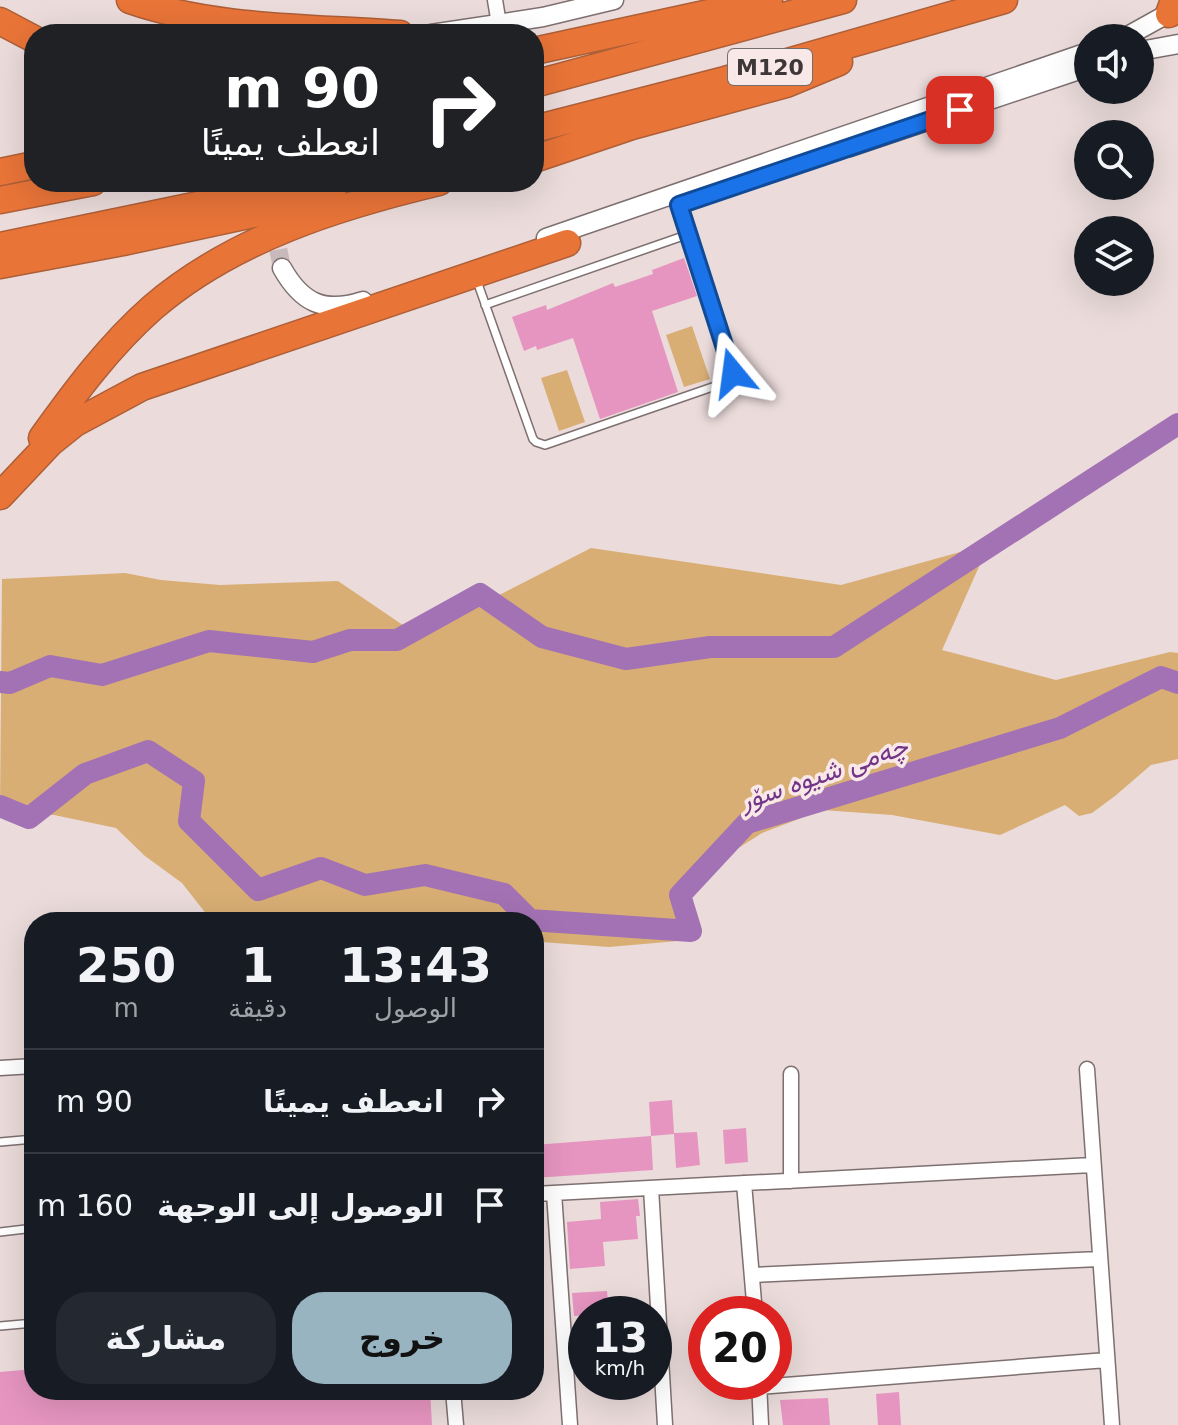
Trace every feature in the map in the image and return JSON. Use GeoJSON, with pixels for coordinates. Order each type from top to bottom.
{"type":"FeatureCollection","features":[{"type":"Feature","properties":{"kind":"highway"},"geometry":{"type":"LineString","coordinates":[[130,0],[211,24]]}},
{"type":"Feature","properties":{"kind":"highway"},"geometry":{"type":"LineString","coordinates":[[544,49],[769,0]]}},
{"type":"Feature","properties":{"kind":"highway","name":"M120"},"geometry":{"type":"LineString","coordinates":[[544,81],[843,0]]}},
{"type":"Feature","properties":{"kind":"highway","name":"M120"},"geometry":{"type":"LineString","coordinates":[[544,126],[725,80],[1004,0]]}},
{"type":"Feature","properties":{"kind":"highway"},"geometry":{"type":"LineString","coordinates":[[544,148],[786,84],[944,18]]}},
{"type":"Feature","properties":{"kind":"highway"},"geometry":{"type":"LineString","coordinates":[[0,21],[24,34]]}},
{"type":"Feature","properties":{"kind":"highway"},"geometry":{"type":"LineString","coordinates":[[544,57],[643,29]]}},
{"type":"Feature","properties":{"kind":"highway"},"geometry":{"type":"LineString","coordinates":[[544,156],[632,126]]}},
{"type":"Feature","properties":{"kind":"highway"},"geometry":{"type":"LineString","coordinates":[[0,172],[24,167]]}},
{"type":"Feature","properties":{"kind":"highway"},"geometry":{"type":"LineString","coordinates":[[0,200],[41,192]]}},
{"type":"Feature","properties":{"kind":"highway"},"geometry":{"type":"LineString","coordinates":[[0,246],[261,192]]}},
{"type":"Feature","properties":{"kind":"highway"},"geometry":{"type":"LineString","coordinates":[[0,265],[356,192]]}},
{"type":"Feature","properties":{"kind":"highway"},"geometry":{"type":"LineString","coordinates":[[0,496],[97,364],[151,309],[178,287],[226,258],[283,230],[338,209],[402,192]]}},
{"type":"Feature","properties":{"kind":"highway"},"geometry":{"type":"LineString","coordinates":[[0,496],[50,443],[75,423],[142,387],[567,243]]}},
{"type":"Feature","properties":{"kind":"street"},"geometry":{"type":"LineString","coordinates":[[495,0],[499,24],[614,0]]}},
{"type":"Feature","properties":{"kind":"street"},"geometry":{"type":"LineString","coordinates":[[1146,24],[1175,5]]}},
{"type":"Feature","properties":{"kind":"street"},"geometry":{"type":"LineString","coordinates":[[1154,48],[1178,44]]}},
{"type":"Feature","properties":{"kind":"street"},"geometry":{"type":"LineString","coordinates":[[282,268],[293,287],[308,300],[331,306],[355,303],[1074,57]]}},
{"type":"Feature","properties":{"kind":"street"},"geometry":{"type":"LineString","coordinates":[[567,243],[1074,72]]}},
{"type":"Feature","properties":{"kind":"street"},"geometry":{"type":"LineString","coordinates":[[0,1068],[24,1067]]}},
{"type":"Feature","properties":{"kind":"street"},"geometry":{"type":"LineString","coordinates":[[1087,1069],[1112,1425]]}},
{"type":"Feature","properties":{"kind":"street"},"geometry":{"type":"LineString","coordinates":[[791,1074],[791,1181]]}},
{"type":"Feature","properties":{"kind":"street"},"geometry":{"type":"LineString","coordinates":[[544,1194],[1092,1165]]}},
{"type":"Feature","properties":{"kind":"street"},"geometry":{"type":"LineString","coordinates":[[744,1183],[754,1296]]}},
{"type":"Feature","properties":{"kind":"street"},"geometry":{"type":"LineString","coordinates":[[651,1188],[665,1425]]}},
{"type":"Feature","properties":{"kind":"street"},"geometry":{"type":"LineString","coordinates":[[554,1193],[570,1425]]}},
{"type":"Feature","properties":{"kind":"street"},"geometry":{"type":"LineString","coordinates":[[753,1275],[1099,1259]]}},
{"type":"Feature","properties":{"kind":"street"},"geometry":{"type":"LineString","coordinates":[[792,1383],[1107,1360]]}},
{"type":"Feature","properties":{"kind":"street"},"geometry":{"type":"LineString","coordinates":[[454,1400],[456,1425]]}},
{"type":"Feature","properties":{"kind":"street"},"geometry":{"type":"LineString","coordinates":[[760,1400],[761,1425]]}},
{"type":"Feature","properties":{"kind":"lane"},"geometry":{"type":"LineString","coordinates":[[474,275],[533,439],[545,445],[724,383],[733,373],[679,205]]}},
{"type":"Feature","properties":{"kind":"lane"},"geometry":{"type":"LineString","coordinates":[[485,305],[689,234]]}},
{"type":"Feature","properties":{"kind":"lane"},"geometry":{"type":"LineString","coordinates":[[0,1142],[24,1140]]}},
{"type":"Feature","properties":{"kind":"lane"},"geometry":{"type":"LineString","coordinates":[[0,1232],[24,1229]]}},
{"type":"Feature","properties":{"kind":"lane"},"geometry":{"type":"LineString","coordinates":[[0,1326],[24,1324]]}},
{"type":"Feature","properties":{"kind":"shaded area"},"geometry":{"type":"Polygon","coordinates":[[[692,326],[710,379],[684,387],[666,335],[692,326]]]}},
{"type":"Feature","properties":{"kind":"shaded area"},"geometry":{"type":"Polygon","coordinates":[[[567,370],[585,422],[559,431],[541,378],[567,370]]]}},
{"type":"Feature","properties":{"kind":"shaded area"},"geometry":{"type":"Polygon","coordinates":[[[989,544],[942,650],[1056,680],[1170,652],[1178,653],[1178,759],[1151,765],[1092,813],[1079,816],[1065,805],[1000,835],[892,815],[822,810],[762,833],[696,875],[678,941],[609,947],[544,942],[544,912],[205,912],[182,883],[145,856],[116,828],[54,815],[0,811],[2,579],[125,573],[161,580],[220,585],[338,581],[419,636],[591,548],[841,585],[989,544]]]}},
{"type":"Feature","properties":{"kind":"building"},"geometry":{"type":"Polygon","coordinates":[[[684,258],[697,296],[652,311],[678,392],[600,419],[573,338],[524,351],[512,317],[546,305],[547,310],[613,283],[615,287],[653,274],[652,270],[684,258]]]}},
{"type":"Feature","properties":{"kind":"building"},"geometry":{"type":"Polygon","coordinates":[[[672,1100],[674,1133],[697,1132],[700,1165],[676,1168],[674,1134],[651,1136],[649,1102],[672,1100]]]}},
{"type":"Feature","properties":{"kind":"building"},"geometry":{"type":"Polygon","coordinates":[[[746,1128],[748,1162],[725,1164],[723,1130],[746,1128]]]}},
{"type":"Feature","properties":{"kind":"building"},"geometry":{"type":"Polygon","coordinates":[[[651,1136],[653,1170],[544,1177],[544,1144],[651,1136]]]}},
{"type":"Feature","properties":{"kind":"building"},"geometry":{"type":"Polygon","coordinates":[[[638,1199],[638,1239],[603,1242],[605,1266],[570,1269],[567,1222],[601,1219],[600,1202],[638,1199]]]}},
{"type":"Feature","properties":{"kind":"building"},"geometry":{"type":"Polygon","coordinates":[[[607,1291],[607,1296],[572,1296],[572,1293],[607,1291]]]}},
{"type":"Feature","properties":{"kind":"building"},"geometry":{"type":"Polygon","coordinates":[[[24,1370],[24,1400],[431,1400],[432,1425],[0,1425],[0,1372],[24,1370]]]}},
{"type":"Feature","properties":{"kind":"building"},"geometry":{"type":"Polygon","coordinates":[[[899,1392],[901,1425],[878,1425],[876,1394],[899,1392]]]}},
{"type":"Feature","properties":{"kind":"building"},"geometry":{"type":"Polygon","coordinates":[[[828,1398],[830,1425],[783,1425],[780,1400],[828,1398]]]}},
{"type":"Feature","properties":{"kind":"waterway"},"geometry":{"type":"LineString","coordinates":[[0,682],[10,683],[50,666],[102,675],[209,641],[313,652],[350,640],[397,640],[480,594],[542,637],[626,659],[710,647],[834,647],[1178,424]]}},
{"type":"Feature","properties":{"kind":"waterway","name":"چەمی شیوە سۆر"},"geometry":{"type":"LineString","coordinates":[[544,921],[691,931],[680,895],[747,823],[1060,728],[1161,677],[1178,683]]}},
{"type":"Feature","properties":{"kind":"waterway","name":"چەمی شیوە سۆر"},"geometry":{"type":"LineString","coordinates":[[0,806],[29,818],[85,774],[148,751],[194,781],[189,821],[258,890],[321,868],[365,885],[425,875],[504,894],[522,912]]}},
{"type":"Feature","properties":{"kind":"tunnel"},"geometry":{"type":"LineString","coordinates":[[273,223],[282,268]]}},
{"type":"Feature","properties":{"kind":"route"},"geometry":{"type":"LineString","coordinates":[[733,373],[679,205],[960,110]]}}]}
